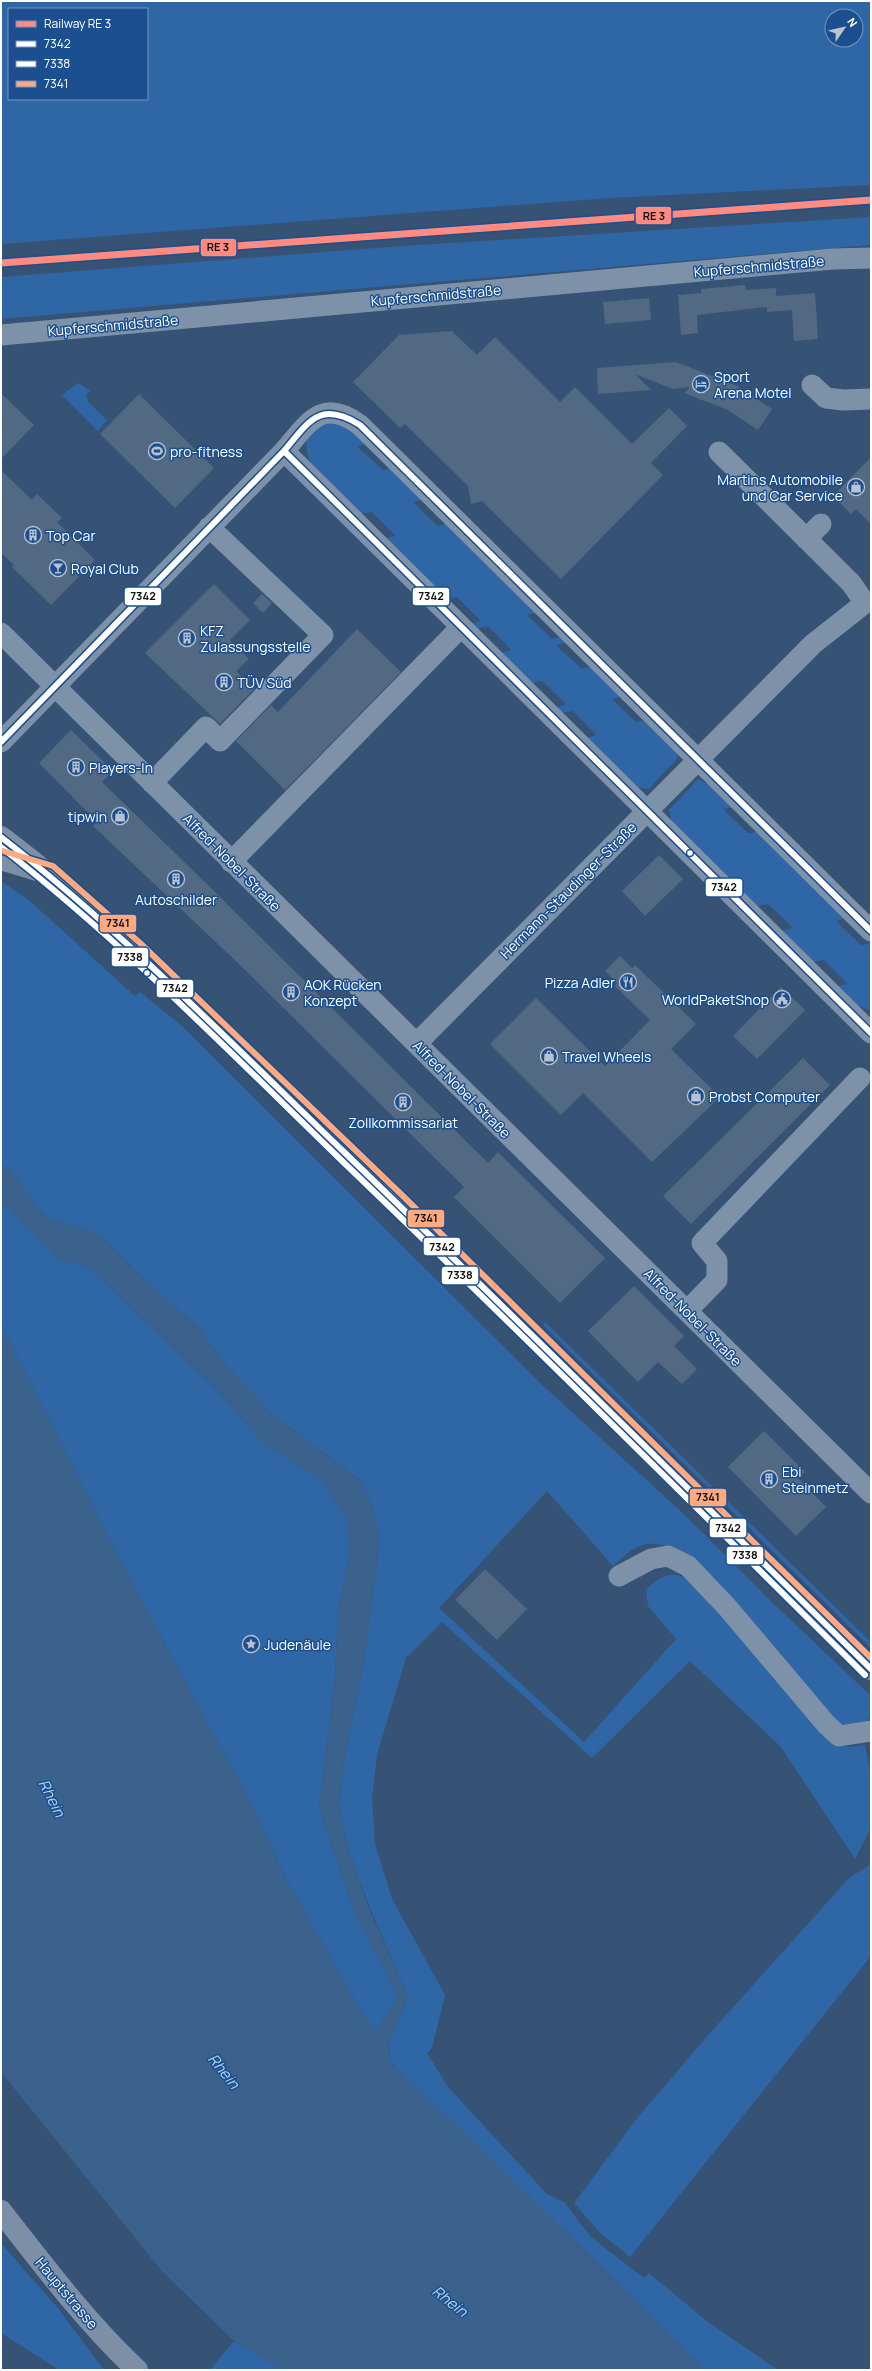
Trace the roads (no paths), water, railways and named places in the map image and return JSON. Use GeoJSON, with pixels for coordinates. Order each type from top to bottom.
{"type":"FeatureCollection","features":[{"type":"Feature","properties":{"kind":"main road"},"geometry":{"type":"LineString","coordinates":[[1,837],[48,873],[134,949],[398,1203],[871,1669]]}},
{"type":"Feature","properties":{"kind":"main road"},"geometry":{"type":"LineString","coordinates":[[1,859],[48,873]]}},
{"type":"Feature","properties":{"kind":"main road","name":"Hauptstrasse"},"geometry":{"type":"LineString","coordinates":[[1,2211],[60,2287],[116,2350],[137,2370]]}},
{"type":"Feature","properties":{"kind":"street","name":"Kupferschmidstraße"},"geometry":{"type":"LineString","coordinates":[[1,335],[756,266],[871,258]]}},
{"type":"Feature","properties":{"kind":"street"},"geometry":{"type":"LineString","coordinates":[[812,385],[826,398],[843,400],[871,399]]}},
{"type":"Feature","properties":{"kind":"street"},"geometry":{"type":"LineString","coordinates":[[1,742],[284,451],[307,424],[322,414],[334,411],[347,415],[377,441],[871,930]]}},
{"type":"Feature","properties":{"kind":"street"},"geometry":{"type":"LineString","coordinates":[[284,451],[870,1031]]}},
{"type":"Feature","properties":{"kind":"street","name":"Hermann-Staudinger-Straße"},"geometry":{"type":"LineString","coordinates":[[417,1043],[813,644],[868,601],[720,452]]}},
{"type":"Feature","properties":{"kind":"street"},"geometry":{"type":"LineString","coordinates":[[806,539],[821,524]]}},
{"type":"Feature","properties":{"kind":"street"},"geometry":{"type":"LineString","coordinates":[[152,783],[206,727],[220,740],[323,635],[209,527]]}},
{"type":"Feature","properties":{"kind":"street"},"geometry":{"type":"LineString","coordinates":[[232,862],[461,627]]}},
{"type":"Feature","properties":{"kind":"street","name":"Alfred-Nobel-Straße"},"geometry":{"type":"LineString","coordinates":[[1,633],[871,1493]]}},
{"type":"Feature","properties":{"kind":"street"},"geometry":{"type":"LineString","coordinates":[[687,1311],[717,1280],[717,1261],[702,1243],[860,1078]]}},
{"type":"Feature","properties":{"kind":"street"},"geometry":{"type":"LineString","coordinates":[[619,1576],[651,1559],[668,1556],[688,1566],[727,1607],[826,1724],[839,1736],[871,1731]]}},
{"type":"Feature","properties":{"kind":"water","name":"Rhein"},"geometry":{"type":"Polygon","coordinates":[[[1,1163],[11,1170],[37,1208],[48,1218],[100,1235],[137,1273],[198,1327],[225,1364],[270,1413],[360,1480],[371,1504],[379,1535],[377,1562],[363,1666],[344,1760],[339,1808],[349,1852],[368,1906],[408,1997],[389,2042],[390,2062],[535,2201],[706,2370],[284,2370],[234,2341],[162,2271],[1,2072],[1,1324],[119,1559],[249,1800],[288,1883],[366,2020],[377,2031],[398,1995],[355,1914],[319,1809],[335,1678],[338,1611],[350,1553],[348,1520],[321,1480],[265,1444],[215,1388],[89,1267],[59,1259],[7,1208],[1,1208],[1,1163]]]}},
{"type":"Feature","properties":{"kind":"place","name":"Sport Arena Motel"},"geometry":{"type":"Point","coordinates":[701,384]}},
{"type":"Feature","properties":{"kind":"place","name":"pro-fitness"},"geometry":{"type":"Point","coordinates":[157,451]}},
{"type":"Feature","properties":{"kind":"place","name":"Martins Automobile und Car Service"},"geometry":{"type":"Point","coordinates":[856,487]}},
{"type":"Feature","properties":{"kind":"place","name":"Top Car"},"geometry":{"type":"Point","coordinates":[33,535]}},
{"type":"Feature","properties":{"kind":"place","name":"Royal Club"},"geometry":{"type":"Point","coordinates":[58,568]}},
{"type":"Feature","properties":{"kind":"place","name":"KFZ Zulassungsstelle"},"geometry":{"type":"Point","coordinates":[187,638]}},
{"type":"Feature","properties":{"kind":"place","name":"TÜV Süd"},"geometry":{"type":"Point","coordinates":[224,682]}},
{"type":"Feature","properties":{"kind":"place","name":"Players-In"},"geometry":{"type":"Point","coordinates":[76,767]}},
{"type":"Feature","properties":{"kind":"place","name":"tipwin"},"geometry":{"type":"Point","coordinates":[120,816]}},
{"type":"Feature","properties":{"kind":"place","name":"Autoschilder"},"geometry":{"type":"Point","coordinates":[176,879]}},
{"type":"Feature","properties":{"kind":"place","name":"Pizza Adler"},"geometry":{"type":"Point","coordinates":[628,982]}},
{"type":"Feature","properties":{"kind":"place","name":"AOK Rücken Konzept"},"geometry":{"type":"Point","coordinates":[291,992]}},
{"type":"Feature","properties":{"kind":"place","name":"WorldPaketShop"},"geometry":{"type":"Point","coordinates":[782,999]}},
{"type":"Feature","properties":{"kind":"place","name":"Travel Wheels"},"geometry":{"type":"Point","coordinates":[549,1056]}},
{"type":"Feature","properties":{"kind":"place","name":"Probst Computer"},"geometry":{"type":"Point","coordinates":[696,1096]}},
{"type":"Feature","properties":{"kind":"place","name":"Zollkommissariat"},"geometry":{"type":"Point","coordinates":[403,1102]}},
{"type":"Feature","properties":{"kind":"place","name":"Ebi Steinmetz"},"geometry":{"type":"Point","coordinates":[769,1479]}},
{"type":"Feature","properties":{"kind":"place","name":"Judenäule"},"geometry":{"type":"Point","coordinates":[251,1644]}}]}
